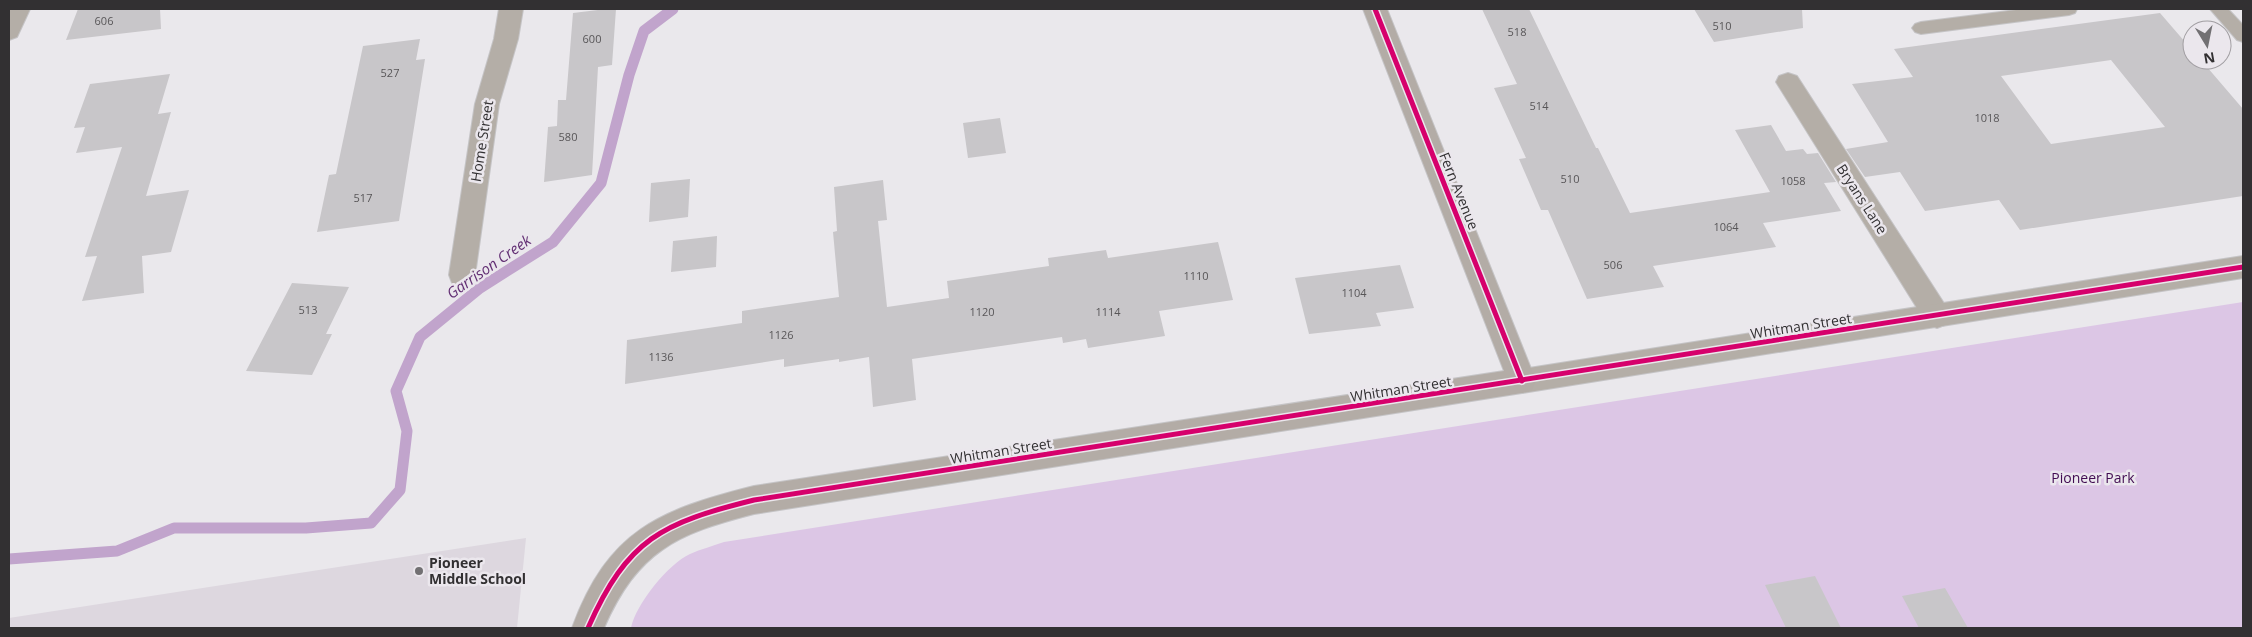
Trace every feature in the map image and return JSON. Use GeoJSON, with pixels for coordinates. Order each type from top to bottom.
{"type":"FeatureCollection","features":[{"type":"Feature","properties":{"kind":"main road","name":"Fern Avenue"},"geometry":{"type":"LineString","coordinates":[[1375,9],[1522,381]]}},
{"type":"Feature","properties":{"kind":"main road","name":"Whitman Street"},"geometry":{"type":"LineString","coordinates":[[588,628],[600,598],[632,553],[658,533],[689,518],[754,500],[1522,381]]}},
{"type":"Feature","properties":{"kind":"street"},"geometry":{"type":"LineString","coordinates":[[9,31],[18,9]]}},
{"type":"Feature","properties":{"kind":"street","name":"Home Street"},"geometry":{"type":"LineString","coordinates":[[462,275],[487,104],[506,39],[511,9]]}},
{"type":"Feature","properties":{"kind":"street","name":"Bryans Lane"},"geometry":{"type":"LineString","coordinates":[[1788,82],[1937,316]]}},
{"type":"Feature","properties":{"kind":"street","name":"Whitman Street"},"geometry":{"type":"LineString","coordinates":[[1522,381],[2243,267]]}},
{"type":"Feature","properties":{"kind":"lane"},"geometry":{"type":"LineString","coordinates":[[1921,28],[2069,9]]}},
{"type":"Feature","properties":{"kind":"lane"},"geometry":{"type":"LineString","coordinates":[[2218,9],[2243,36]]}},
{"type":"Feature","properties":{"kind":"shaded area","name":"Pioneer Middle School"},"geometry":{"type":"Polygon","coordinates":[[[526,538],[517,628],[9,628],[9,618],[526,538]]]}},
{"type":"Feature","properties":{"kind":"green space","name":"Pioneer Park"},"geometry":{"type":"Polygon","coordinates":[[[2243,302],[2243,628],[631,628],[634,618],[646,597],[672,566],[690,554],[724,542],[2243,302]]]}},
{"type":"Feature","properties":{"kind":"building"},"geometry":{"type":"Polygon","coordinates":[[[78,9],[160,9],[161,29],[66,40],[78,9]]]}},
{"type":"Feature","properties":{"kind":"building"},"geometry":{"type":"Polygon","coordinates":[[[616,9],[612,65],[598,67],[592,175],[544,182],[548,127],[557,126],[558,100],[566,100],[573,13],[616,9]]]}},
{"type":"Feature","properties":{"kind":"building"},"geometry":{"type":"Polygon","coordinates":[[[1482,9],[1529,9],[1596,148],[1598,148],[1630,213],[1770,192],[1735,130],[1771,125],[1786,151],[1803,149],[1807,154],[1818,153],[1836,182],[1824,183],[1841,211],[1763,223],[1776,247],[1653,266],[1664,287],[1587,299],[1548,210],[1541,210],[1519,159],[1526,158],[1494,88],[1517,84],[1482,9]]]}},
{"type":"Feature","properties":{"kind":"building"},"geometry":{"type":"Polygon","coordinates":[[[1694,9],[1802,9],[1803,28],[1714,42],[1694,9]]]}},
{"type":"Feature","properties":{"kind":"building"},"geometry":{"type":"Polygon","coordinates":[[[2160,13],[2182,38],[2182,70],[2210,70],[2243,109],[2243,196],[2020,230],[1999,200],[1925,211],[1900,172],[1865,177],[1846,149],[1888,142],[1852,84],[1913,77],[1894,49],[2160,13]],[[2111,60],[2001,76],[2051,144],[2165,127],[2111,60]]]}},
{"type":"Feature","properties":{"kind":"building"},"geometry":{"type":"Polygon","coordinates":[[[420,39],[416,60],[425,59],[399,221],[317,232],[329,175],[336,174],[363,46],[420,39]]]}},
{"type":"Feature","properties":{"kind":"building"},"geometry":{"type":"Polygon","coordinates":[[[170,74],[158,114],[171,112],[146,196],[189,190],[171,252],[142,256],[144,293],[82,301],[97,256],[85,257],[122,147],[76,153],[85,127],[74,128],[90,84],[170,74]]]}},
{"type":"Feature","properties":{"kind":"building"},"geometry":{"type":"Polygon","coordinates":[[[1000,118],[1006,153],[968,158],[963,123],[1000,118]]]}},
{"type":"Feature","properties":{"kind":"building"},"geometry":{"type":"Polygon","coordinates":[[[690,179],[688,217],[649,222],[651,183],[690,179]]]}},
{"type":"Feature","properties":{"kind":"building"},"geometry":{"type":"Polygon","coordinates":[[[883,180],[887,220],[878,221],[887,307],[949,298],[947,281],[1049,266],[1048,258],[1106,250],[1108,258],[1218,242],[1233,300],[1159,311],[1165,336],[1088,348],[1086,339],[1063,343],[1062,337],[912,359],[916,400],[873,407],[869,357],[839,362],[839,359],[784,367],[784,359],[625,384],[627,340],[742,323],[742,311],[839,297],[833,232],[837,231],[834,187],[883,180]]]}},
{"type":"Feature","properties":{"kind":"building"},"geometry":{"type":"Polygon","coordinates":[[[717,236],[716,267],[671,272],[673,241],[717,236]]]}},
{"type":"Feature","properties":{"kind":"building"},"geometry":{"type":"Polygon","coordinates":[[[1400,265],[1414,308],[1376,313],[1381,326],[1309,334],[1295,278],[1400,265]]]}},
{"type":"Feature","properties":{"kind":"building"},"geometry":{"type":"Polygon","coordinates":[[[292,283],[349,287],[326,334],[332,334],[312,375],[246,371],[292,283]]]}},
{"type":"Feature","properties":{"kind":"building"},"geometry":{"type":"Polygon","coordinates":[[[1815,576],[1841,628],[1786,628],[1765,585],[1815,576]]]}},
{"type":"Feature","properties":{"kind":"building"},"geometry":{"type":"Polygon","coordinates":[[[1945,588],[1968,628],[1919,628],[1902,596],[1945,588]]]}},
{"type":"Feature","properties":{"kind":"waterway","name":"Garrison Creek"},"geometry":{"type":"LineString","coordinates":[[9,559],[117,551],[174,528],[306,528],[371,523],[400,490],[407,431],[396,391],[420,337],[480,288],[553,242],[601,183],[629,75],[644,31],[673,9]]}},
{"type":"Feature","properties":{"kind":"cycle path"},"geometry":{"type":"LineString","coordinates":[[1375,9],[1522,381]]}},
{"type":"Feature","properties":{"kind":"cycle path"},"geometry":{"type":"LineString","coordinates":[[588,628],[616,573],[632,554],[651,538],[695,516],[754,500],[2243,267]]}},
{"type":"Feature","properties":{"kind":"place","name":"Pioneer Middle School"},"geometry":{"type":"Point","coordinates":[419,571]}}]}
